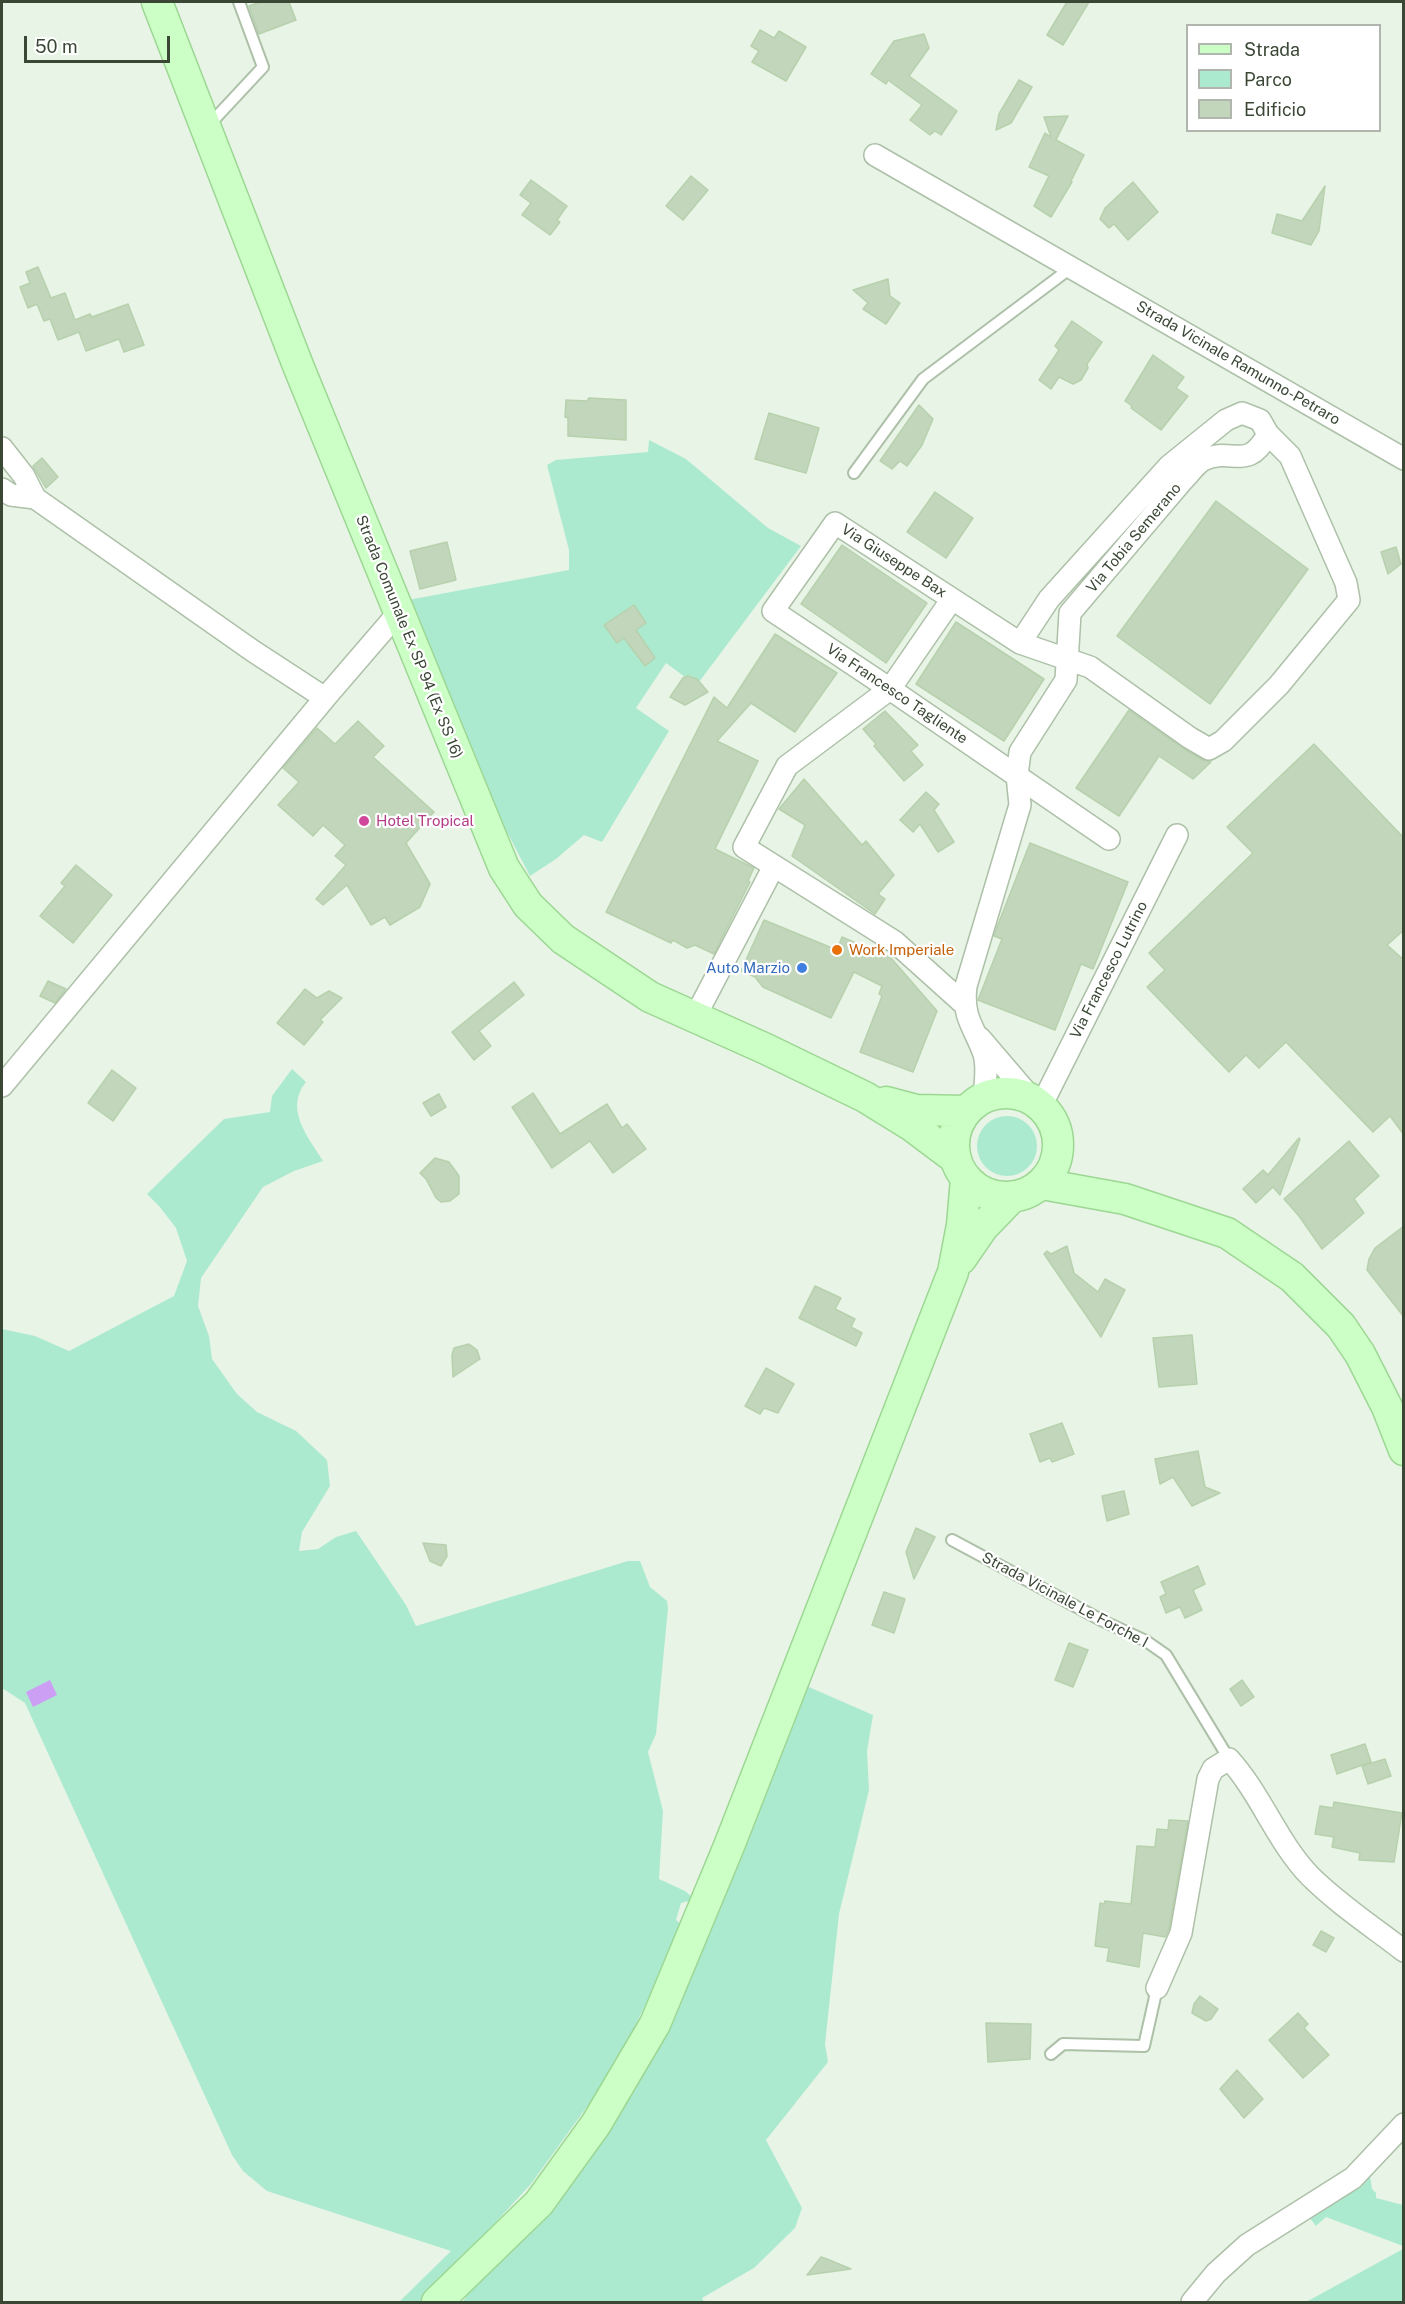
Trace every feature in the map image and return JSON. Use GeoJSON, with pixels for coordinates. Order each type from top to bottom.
{"type":"FeatureCollection","features":[{"type":"Feature","properties":{"kind":"main road","name":"Strada Comunale Ex SP 94 (Ex SS 16)"},"geometry":{"type":"LineString","coordinates":[[157,2],[299,368],[504,868],[528,905],[563,939],[650,997],[865,1097],[912,1126],[961,1169]]}},
{"type":"Feature","properties":{"kind":"main road"},"geometry":{"type":"LineString","coordinates":[[437,2302],[539,2203],[596,2124],[655,2024],[729,1846],[953,1272],[963,1225],[961,1169],[954,1143],[957,1126],[975,1104],[1000,1093],[1018,1094],[1037,1103],[1051,1118],[1057,1132],[1059,1147],[1057,1161],[1051,1174],[1042,1184],[1022,1196],[994,1197],[979,1190],[961,1169]]}},
{"type":"Feature","properties":{"kind":"main road","name":"Strada Comunale Ex SP 94 (Ex SS 16)"},"geometry":{"type":"LineString","coordinates":[[865,1097],[916,1110],[975,1104]]}},
{"type":"Feature","properties":{"kind":"main road"},"geometry":{"type":"LineString","coordinates":[[1059,1147],[1084,1171],[1125,1199]]}},
{"type":"Feature","properties":{"kind":"main road"},"geometry":{"type":"LineString","coordinates":[[1042,1184],[1125,1199],[1227,1233],[1292,1277],[1341,1326],[1360,1354],[1387,1407],[1404,1450]]}},
{"type":"Feature","properties":{"kind":"main road"},"geometry":{"type":"LineString","coordinates":[[953,1272],[983,1227],[1011,1198]]}},
{"type":"Feature","properties":{"kind":"street","name":"Strada Vicinale Ramunno-Petraro"},"geometry":{"type":"LineString","coordinates":[[875,155],[1404,459]]}},
{"type":"Feature","properties":{"kind":"street","name":"Via Tobia Semerano"},"geometry":{"type":"LineString","coordinates":[[975,1104],[986,1072],[984,1056],[964,1004],[966,986],[1020,805],[1017,776],[1020,752],[1066,680],[1070,613],[1202,460],[1224,455],[1245,457],[1262,446],[1268,434],[1260,420],[1242,413],[1226,420],[1169,466],[1049,599],[1020,643]]}},
{"type":"Feature","properties":{"kind":"street","name":"Via Giuseppe Bax"},"geometry":{"type":"LineString","coordinates":[[835,524],[1020,643],[1090,667],[1209,749],[1223,741],[1279,685],[1349,600],[1346,583],[1290,456],[1268,434]]}},
{"type":"Feature","properties":{"kind":"street"},"geometry":{"type":"LineString","coordinates":[[3,453],[24,476],[35,498],[325,698]]}},
{"type":"Feature","properties":{"kind":"street"},"geometry":{"type":"LineString","coordinates":[[4,497],[35,498]]}},
{"type":"Feature","properties":{"kind":"street","name":"Via Francesco Tagliente"},"geometry":{"type":"LineString","coordinates":[[835,524],[773,611],[1109,839]]}},
{"type":"Feature","properties":{"kind":"street","name":"Via Giuseppe Bax"},"geometry":{"type":"LineString","coordinates":[[774,866],[744,847],[787,766],[890,689],[952,599]]}},
{"type":"Feature","properties":{"kind":"street"},"geometry":{"type":"LineString","coordinates":[[2,1086],[399,612]]}},
{"type":"Feature","properties":{"kind":"street","name":"Via Francesco Lutrino"},"geometry":{"type":"LineString","coordinates":[[1037,1103],[1177,835]]}},
{"type":"Feature","properties":{"kind":"street"},"geometry":{"type":"LineString","coordinates":[[695,1017],[774,866],[895,942],[964,1004]]}},
{"type":"Feature","properties":{"kind":"street","name":"Via Tobia Semerano"},"geometry":{"type":"LineString","coordinates":[[972,1029],[1037,1103]]}},
{"type":"Feature","properties":{"kind":"street"},"geometry":{"type":"LineString","coordinates":[[1157,1988],[1181,1933],[1208,1779],[1213,1769],[1229,1759]]}},
{"type":"Feature","properties":{"kind":"street","name":"Strada Vicinale Le Forche I"},"geometry":{"type":"LineString","coordinates":[[1229,1759],[1240,1771],[1290,1850],[1310,1875],[1404,1951]]}},
{"type":"Feature","properties":{"kind":"street"},"geometry":{"type":"LineString","coordinates":[[1192,2302],[1216,2273],[1247,2245],[1353,2178],[1404,2124]]}},
{"type":"Feature","properties":{"kind":"lane"},"geometry":{"type":"LineString","coordinates":[[206,128],[263,67],[239,2]]}},
{"type":"Feature","properties":{"kind":"lane"},"geometry":{"type":"LineString","coordinates":[[854,473],[923,379],[1072,267]]}},
{"type":"Feature","properties":{"kind":"lane","name":"Strada Vicinale Le Forche I"},"geometry":{"type":"LineString","coordinates":[[952,1540],[1103,1621],[1146,1641],[1166,1655],[1229,1759]]}},
{"type":"Feature","properties":{"kind":"lane"},"geometry":{"type":"LineString","coordinates":[[1051,2054],[1063,2044],[1144,2046],[1157,1988]]}},
{"type":"Feature","properties":{"kind":"green space"},"geometry":{"type":"Polygon","coordinates":[[[649,440],[686,459],[768,528],[801,546],[699,682],[688,676],[685,677],[666,663],[636,708],[669,731],[602,842],[584,835],[556,859],[530,876],[485,790],[408,600],[569,570],[569,550],[547,465],[556,460],[648,452],[649,440]]]}},
{"type":"Feature","properties":{"kind":"green space"},"geometry":{"type":"Polygon","coordinates":[[[292,1069],[306,1082],[297,1102],[298,1113],[305,1133],[323,1161],[294,1171],[263,1187],[201,1278],[198,1306],[209,1336],[212,1359],[237,1394],[257,1412],[296,1431],[327,1460],[330,1486],[302,1532],[299,1551],[318,1549],[336,1537],[356,1531],[406,1605],[416,1626],[628,1561],[640,1561],[650,1587],[667,1601],[668,1608],[656,1734],[648,1752],[663,1811],[659,1879],[685,1891],[692,1897],[689,1901],[681,1903],[676,1920],[683,1926],[615,2068],[531,2184],[422,2302],[399,2302],[451,2251],[267,2191],[243,2171],[232,2155],[25,1703],[2,1688],[2,1329],[35,1336],[69,1351],[174,1296],[187,1261],[176,1228],[147,1194],[224,1119],[270,1112],[272,1096],[292,1069]]]}},
{"type":"Feature","properties":{"kind":"green space"},"geometry":{"type":"Polygon","coordinates":[[[1007,1116],[1024,1121],[1032,1129],[1037,1146],[1032,1163],[1024,1171],[1007,1176],[990,1171],[982,1163],[977,1146],[982,1129],[990,1121],[1007,1116]]]}},
{"type":"Feature","properties":{"kind":"green space"},"geometry":{"type":"Polygon","coordinates":[[[802,1684],[873,1715],[867,1751],[869,1790],[839,1914],[825,2044],[828,2062],[766,2140],[802,2208],[795,2228],[754,2268],[702,2298],[704,2302],[463,2302],[558,2194],[802,1684]]]}},
{"type":"Feature","properties":{"kind":"green space"},"geometry":{"type":"Polygon","coordinates":[[[1369,2169],[1376,2198],[1403,2205],[1403,2246],[1326,2217],[1316,2226],[1306,2213],[1369,2169]]]}},
{"type":"Feature","properties":{"kind":"green space"},"geometry":{"type":"Polygon","coordinates":[[[1403,2249],[1403,2302],[1306,2302],[1403,2249]]]}},
{"type":"Feature","properties":{"kind":"shaded area"},"geometry":{"type":"Polygon","coordinates":[[[50,1680],[57,1695],[33,1707],[26,1692],[50,1680]]]}},
{"type":"Feature","properties":{"kind":"building"},"geometry":{"type":"Polygon","coordinates":[[[261,2],[289,2],[296,20],[259,34],[249,6],[261,2]]]}},
{"type":"Feature","properties":{"kind":"building"},"geometry":{"type":"Polygon","coordinates":[[[1067,2],[1089,2],[1063,45],[1047,35],[1067,2]]]}},
{"type":"Feature","properties":{"kind":"building"},"geometry":{"type":"Polygon","coordinates":[[[760,30],[774,38],[779,31],[806,47],[786,81],[752,62],[759,51],[751,46],[760,30]]]}},
{"type":"Feature","properties":{"kind":"building"},"geometry":{"type":"Polygon","coordinates":[[[924,34],[929,48],[909,76],[957,111],[941,135],[935,131],[930,135],[910,120],[922,105],[888,80],[886,84],[871,74],[894,41],[924,34]]]}},
{"type":"Feature","properties":{"kind":"building"},"geometry":{"type":"Polygon","coordinates":[[[1019,80],[1032,87],[1011,123],[996,130],[999,114],[1019,80]]]}},
{"type":"Feature","properties":{"kind":"building"},"geometry":{"type":"Polygon","coordinates":[[[1068,116],[1056,140],[1084,155],[1072,182],[1051,217],[1034,206],[1049,176],[1029,167],[1045,133],[1051,137],[1044,117],[1068,116]]]}},
{"type":"Feature","properties":{"kind":"building"},"geometry":{"type":"Polygon","coordinates":[[[691,176],[708,190],[683,220],[666,206],[691,176]]]}},
{"type":"Feature","properties":{"kind":"building"},"geometry":{"type":"Polygon","coordinates":[[[531,180],[567,206],[557,220],[560,222],[550,235],[522,215],[531,203],[520,195],[531,180]]]}},
{"type":"Feature","properties":{"kind":"building"},"geometry":{"type":"Polygon","coordinates":[[[1133,182],[1158,212],[1128,240],[1114,224],[1109,228],[1100,219],[1105,208],[1133,182]]]}},
{"type":"Feature","properties":{"kind":"building"},"geometry":{"type":"Polygon","coordinates":[[[1325,186],[1319,231],[1311,245],[1272,233],[1277,214],[1302,221],[1325,186]]]}},
{"type":"Feature","properties":{"kind":"building"},"geometry":{"type":"Polygon","coordinates":[[[38,267],[51,298],[65,293],[75,320],[90,314],[92,317],[128,304],[144,345],[124,352],[119,339],[86,351],[79,332],[58,340],[50,319],[44,321],[37,304],[28,308],[20,287],[30,283],[26,272],[38,267]]]}},
{"type":"Feature","properties":{"kind":"building"},"geometry":{"type":"Polygon","coordinates":[[[888,279],[890,296],[900,303],[886,324],[863,309],[868,303],[853,290],[888,279]]]}},
{"type":"Feature","properties":{"kind":"building"},"geometry":{"type":"Polygon","coordinates":[[[1072,321],[1102,342],[1087,364],[1088,368],[1081,380],[1073,384],[1059,377],[1051,389],[1039,380],[1059,350],[1055,346],[1072,321]]]}},
{"type":"Feature","properties":{"kind":"building"},"geometry":{"type":"Polygon","coordinates":[[[1153,355],[1184,377],[1176,388],[1188,396],[1161,430],[1125,401],[1153,355]]]}},
{"type":"Feature","properties":{"kind":"building"},"geometry":{"type":"Polygon","coordinates":[[[589,398],[626,400],[626,440],[568,436],[568,418],[565,417],[566,400],[587,401],[589,398]]]}},
{"type":"Feature","properties":{"kind":"building"},"geometry":{"type":"Polygon","coordinates":[[[919,405],[933,419],[922,445],[907,466],[900,461],[892,469],[880,461],[919,405]]]}},
{"type":"Feature","properties":{"kind":"building"},"geometry":{"type":"Polygon","coordinates":[[[769,413],[819,428],[806,473],[755,459],[769,413]]]}},
{"type":"Feature","properties":{"kind":"building"},"geometry":{"type":"Polygon","coordinates":[[[42,458],[58,477],[46,488],[33,466],[42,458]]]}},
{"type":"Feature","properties":{"kind":"building"},"geometry":{"type":"Polygon","coordinates":[[[935,492],[973,518],[946,558],[907,532],[935,492]]]}},
{"type":"Feature","properties":{"kind":"building"},"geometry":{"type":"Polygon","coordinates":[[[1216,501],[1308,569],[1210,704],[1117,636],[1216,501]]]}},
{"type":"Feature","properties":{"kind":"building"},"geometry":{"type":"Polygon","coordinates":[[[447,542],[456,580],[420,589],[410,551],[447,542]]]}},
{"type":"Feature","properties":{"kind":"building"},"geometry":{"type":"Polygon","coordinates":[[[842,545],[927,603],[886,663],[801,604],[842,545]]]}},
{"type":"Feature","properties":{"kind":"building"},"geometry":{"type":"Polygon","coordinates":[[[1396,547],[1401,564],[1388,574],[1381,552],[1396,547]]]}},
{"type":"Feature","properties":{"kind":"building"},"geometry":{"type":"Polygon","coordinates":[[[634,605],[646,623],[636,630],[655,658],[645,666],[624,638],[617,643],[604,625],[634,605]]]}},
{"type":"Feature","properties":{"kind":"building"},"geometry":{"type":"Polygon","coordinates":[[[956,622],[1044,679],[1004,741],[916,684],[956,622]]]}},
{"type":"Feature","properties":{"kind":"building"},"geometry":{"type":"Polygon","coordinates":[[[775,634],[837,673],[795,732],[751,703],[717,741],[758,761],[715,849],[754,868],[748,881],[750,882],[714,954],[695,945],[687,948],[673,940],[671,943],[606,912],[714,697],[727,708],[775,634]]]}},
{"type":"Feature","properties":{"kind":"building"},"geometry":{"type":"Polygon","coordinates":[[[688,676],[697,679],[708,692],[685,705],[670,697],[683,678],[688,676]]]}},
{"type":"Feature","properties":{"kind":"building"},"geometry":{"type":"Polygon","coordinates":[[[1129,710],[1184,749],[1211,762],[1193,779],[1159,756],[1119,816],[1076,788],[1129,710]]]}},
{"type":"Feature","properties":{"kind":"building"},"geometry":{"type":"Polygon","coordinates":[[[885,711],[918,745],[911,751],[923,765],[904,781],[874,746],[876,744],[863,729],[885,711]]]}},
{"type":"Feature","properties":{"kind":"building"},"geometry":{"type":"Polygon","coordinates":[[[358,721],[384,746],[373,757],[434,812],[406,843],[430,884],[420,907],[390,925],[385,917],[371,925],[347,885],[323,905],[316,899],[346,865],[335,856],[345,845],[323,825],[313,836],[278,805],[299,782],[283,768],[317,728],[335,744],[358,721]]]}},
{"type":"Feature","properties":{"kind":"building"},"geometry":{"type":"Polygon","coordinates":[[[1314,744],[1404,838],[1404,930],[1387,945],[1404,960],[1404,1135],[1390,1116],[1373,1132],[1286,1042],[1259,1068],[1246,1055],[1229,1072],[1147,987],[1165,970],[1149,953],[1253,853],[1227,827],[1314,744]]]}},
{"type":"Feature","properties":{"kind":"building"},"geometry":{"type":"Polygon","coordinates":[[[804,779],[862,845],[866,841],[894,875],[878,894],[885,899],[875,914],[792,856],[805,825],[779,809],[804,779]]]}},
{"type":"Feature","properties":{"kind":"building"},"geometry":{"type":"Polygon","coordinates":[[[926,792],[939,804],[934,810],[954,842],[938,852],[920,824],[913,832],[900,820],[926,792]]]}},
{"type":"Feature","properties":{"kind":"building"},"geometry":{"type":"Polygon","coordinates":[[[1030,843],[1128,882],[1093,969],[1081,964],[1055,1030],[978,1000],[1002,939],[994,936],[1030,843]]]}},
{"type":"Feature","properties":{"kind":"building"},"geometry":{"type":"Polygon","coordinates":[[[76,865],[112,895],[73,943],[40,916],[65,886],[61,883],[76,865]]]}},
{"type":"Feature","properties":{"kind":"building"},"geometry":{"type":"Polygon","coordinates":[[[764,920],[837,950],[842,937],[891,958],[937,1011],[913,1072],[860,1052],[882,996],[879,994],[882,986],[854,972],[831,1018],[763,987],[755,977],[741,971],[764,920]]]}},
{"type":"Feature","properties":{"kind":"building"},"geometry":{"type":"Polygon","coordinates":[[[48,981],[66,989],[55,1003],[40,996],[48,981]]]}},
{"type":"Feature","properties":{"kind":"building"},"geometry":{"type":"Polygon","coordinates":[[[514,982],[524,995],[479,1031],[491,1046],[474,1060],[452,1032],[514,982]]]}},
{"type":"Feature","properties":{"kind":"building"},"geometry":{"type":"Polygon","coordinates":[[[305,989],[317,998],[329,991],[342,998],[320,1020],[323,1022],[304,1045],[277,1023],[305,989]]]}},
{"type":"Feature","properties":{"kind":"building"},"geometry":{"type":"Polygon","coordinates":[[[112,1070],[136,1088],[113,1121],[88,1103],[112,1070]]]}},
{"type":"Feature","properties":{"kind":"building"},"geometry":{"type":"Polygon","coordinates":[[[533,1093],[560,1134],[607,1104],[622,1128],[627,1124],[646,1149],[613,1173],[590,1141],[552,1168],[512,1107],[533,1093]]]}},
{"type":"Feature","properties":{"kind":"building"},"geometry":{"type":"Polygon","coordinates":[[[439,1094],[446,1107],[431,1116],[423,1103],[439,1094]]]}},
{"type":"Feature","properties":{"kind":"building"},"geometry":{"type":"Polygon","coordinates":[[[1299,1138],[1280,1195],[1273,1187],[1256,1203],[1243,1189],[1263,1170],[1268,1175],[1299,1138]]]}},
{"type":"Feature","properties":{"kind":"building"},"geometry":{"type":"Polygon","coordinates":[[[1349,1141],[1379,1176],[1354,1199],[1364,1213],[1322,1249],[1284,1199],[1349,1141]]]}},
{"type":"Feature","properties":{"kind":"building"},"geometry":{"type":"Polygon","coordinates":[[[435,1158],[449,1162],[459,1176],[459,1194],[450,1201],[441,1202],[436,1198],[426,1179],[420,1173],[435,1158]]]}},
{"type":"Feature","properties":{"kind":"building"},"geometry":{"type":"Polygon","coordinates":[[[1404,1226],[1404,1317],[1367,1270],[1369,1259],[1375,1248],[1404,1226]]]}},
{"type":"Feature","properties":{"kind":"building"},"geometry":{"type":"Polygon","coordinates":[[[1067,1246],[1074,1273],[1098,1292],[1105,1279],[1125,1290],[1101,1337],[1044,1254],[1047,1251],[1051,1254],[1067,1246]]]}},
{"type":"Feature","properties":{"kind":"building"},"geometry":{"type":"Polygon","coordinates":[[[815,1286],[841,1298],[835,1309],[855,1319],[851,1327],[862,1333],[856,1346],[799,1318],[815,1286]]]}},
{"type":"Feature","properties":{"kind":"building"},"geometry":{"type":"Polygon","coordinates":[[[1192,1335],[1197,1384],[1159,1387],[1153,1338],[1192,1335]]]}},
{"type":"Feature","properties":{"kind":"building"},"geometry":{"type":"Polygon","coordinates":[[[469,1344],[477,1350],[480,1359],[453,1377],[454,1348],[469,1344]]]}},
{"type":"Feature","properties":{"kind":"building"},"geometry":{"type":"Polygon","coordinates":[[[766,1368],[794,1384],[778,1413],[764,1408],[760,1414],[745,1406],[766,1368]]]}},
{"type":"Feature","properties":{"kind":"building"},"geometry":{"type":"Polygon","coordinates":[[[1062,1423],[1074,1454],[1052,1462],[1050,1458],[1040,1462],[1030,1434],[1062,1423]]]}},
{"type":"Feature","properties":{"kind":"building"},"geometry":{"type":"Polygon","coordinates":[[[1198,1451],[1205,1487],[1220,1493],[1192,1506],[1173,1477],[1160,1484],[1155,1459],[1198,1451]]]}},
{"type":"Feature","properties":{"kind":"building"},"geometry":{"type":"Polygon","coordinates":[[[1124,1491],[1129,1514],[1107,1521],[1102,1496],[1124,1491]]]}},
{"type":"Feature","properties":{"kind":"building"},"geometry":{"type":"Polygon","coordinates":[[[916,1528],[935,1537],[914,1579],[906,1552],[916,1528]]]}},
{"type":"Feature","properties":{"kind":"building"},"geometry":{"type":"Polygon","coordinates":[[[423,1543],[446,1545],[447,1556],[441,1566],[430,1561],[423,1543]]]}},
{"type":"Feature","properties":{"kind":"building"},"geometry":{"type":"Polygon","coordinates":[[[1198,1566],[1205,1584],[1193,1590],[1202,1610],[1185,1618],[1180,1607],[1166,1613],[1160,1597],[1166,1594],[1161,1582],[1198,1566]]]}},
{"type":"Feature","properties":{"kind":"building"},"geometry":{"type":"Polygon","coordinates":[[[884,1592],[905,1599],[894,1633],[872,1625],[884,1592]]]}},
{"type":"Feature","properties":{"kind":"building"},"geometry":{"type":"Polygon","coordinates":[[[1069,1643],[1088,1650],[1073,1687],[1055,1680],[1069,1643]]]}},
{"type":"Feature","properties":{"kind":"building"},"geometry":{"type":"Polygon","coordinates":[[[1242,1680],[1254,1697],[1241,1706],[1230,1689],[1242,1680]]]}},
{"type":"Feature","properties":{"kind":"building"},"geometry":{"type":"Polygon","coordinates":[[[1365,1744],[1371,1762],[1337,1774],[1331,1755],[1365,1744]]]}},
{"type":"Feature","properties":{"kind":"building"},"geometry":{"type":"Polygon","coordinates":[[[1385,1759],[1391,1776],[1368,1784],[1362,1766],[1385,1759]]]}},
{"type":"Feature","properties":{"kind":"building"},"geometry":{"type":"Polygon","coordinates":[[[1334,1802],[1402,1813],[1394,1862],[1359,1860],[1360,1853],[1332,1847],[1334,1837],[1315,1834],[1320,1806],[1333,1808],[1334,1802]]]}},
{"type":"Feature","properties":{"kind":"building"},"geometry":{"type":"Polygon","coordinates":[[[1169,1820],[1188,1821],[1169,1929],[1165,1937],[1143,1933],[1139,1967],[1107,1961],[1109,1948],[1095,1946],[1100,1903],[1104,1904],[1105,1901],[1131,1904],[1137,1846],[1155,1847],[1157,1829],[1168,1830],[1169,1820]]]}},
{"type":"Feature","properties":{"kind":"building"},"geometry":{"type":"Polygon","coordinates":[[[1321,1931],[1334,1938],[1326,1952],[1313,1945],[1321,1931]]]}},
{"type":"Feature","properties":{"kind":"building"},"geometry":{"type":"Polygon","coordinates":[[[1200,1996],[1218,2009],[1211,2019],[1206,2021],[1192,2013],[1194,2004],[1200,1996]]]}},
{"type":"Feature","properties":{"kind":"building"},"geometry":{"type":"Polygon","coordinates":[[[1298,2013],[1308,2024],[1304,2028],[1329,2055],[1303,2078],[1269,2040],[1298,2013]]]}},
{"type":"Feature","properties":{"kind":"building"},"geometry":{"type":"Polygon","coordinates":[[[986,2023],[1031,2024],[1030,2059],[988,2062],[986,2023]]]}},
{"type":"Feature","properties":{"kind":"building"},"geometry":{"type":"Polygon","coordinates":[[[1237,2070],[1263,2099],[1244,2118],[1220,2089],[1237,2070]]]}},
{"type":"Feature","properties":{"kind":"building"},"geometry":{"type":"Polygon","coordinates":[[[821,2257],[827,2259],[851,2269],[807,2275],[821,2257]]]}},
{"type":"Feature","properties":{"kind":"place","name":"Hotel Tropical"},"geometry":{"type":"Point","coordinates":[364,821]}},
{"type":"Feature","properties":{"kind":"place","name":"Work Imperiale"},"geometry":{"type":"Point","coordinates":[837,950]}},
{"type":"Feature","properties":{"kind":"place","name":"Auto Marzio"},"geometry":{"type":"Point","coordinates":[802,968]}}]}
